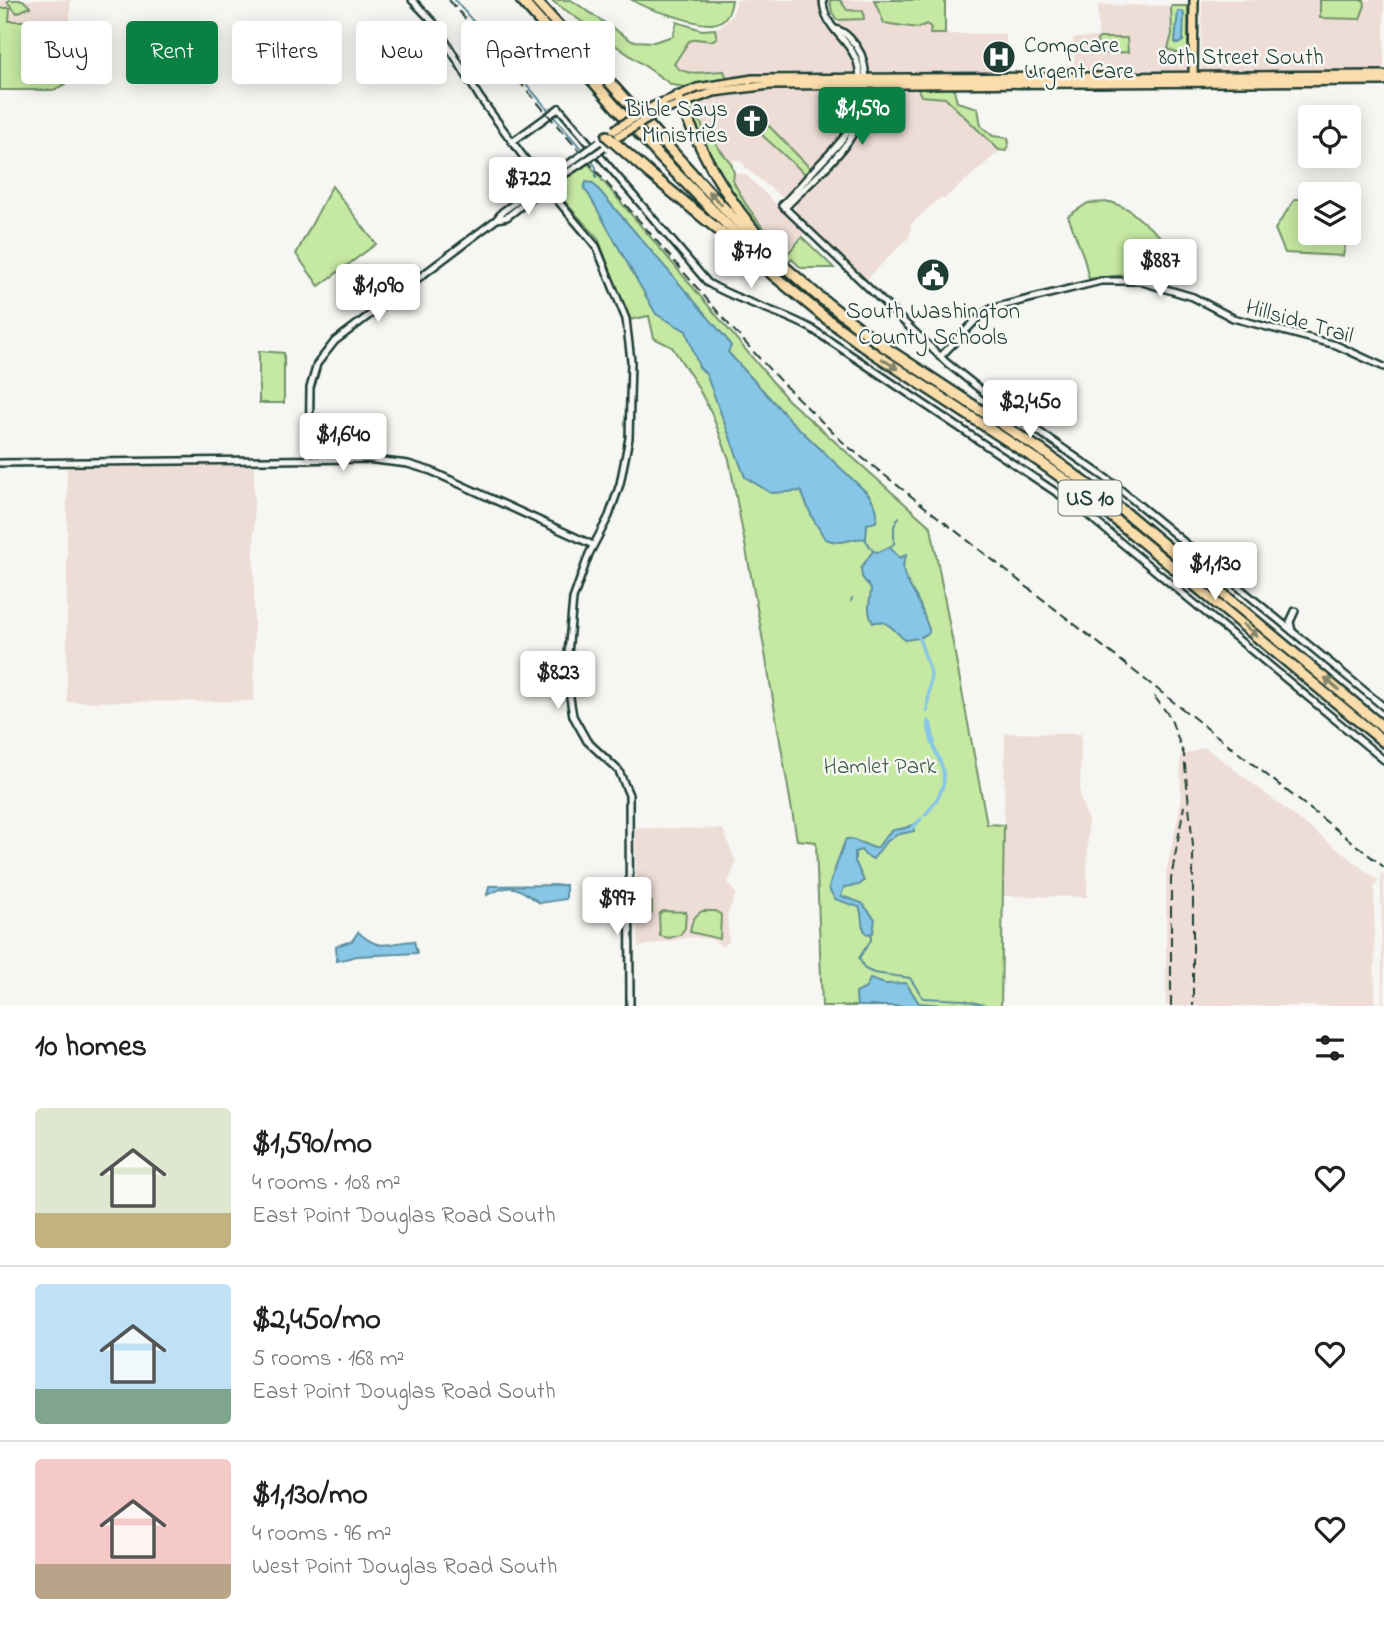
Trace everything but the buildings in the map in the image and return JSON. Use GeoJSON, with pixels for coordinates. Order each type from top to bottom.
{"type":"FeatureCollection","features":[{"type":"Feature","properties":{"kind":"highway","name":"US 10"},"geometry":{"type":"LineString","coordinates":[[521,0],[659,156],[779,277],[823,316],[869,350],[1082,492],[1384,742]]}},
{"type":"Feature","properties":{"kind":"highway","name":"US 10"},"geometry":{"type":"LineString","coordinates":[[535,0],[708,191],[755,240],[818,296],[883,346],[1044,452],[1126,513],[1384,728]]}},
{"type":"Feature","properties":{"kind":"highway"},"geometry":{"type":"LineString","coordinates":[[678,100],[705,159],[733,203],[760,236],[818,296]]}},
{"type":"Feature","properties":{"kind":"highway"},"geometry":{"type":"LineString","coordinates":[[609,139],[779,277]]}},
{"type":"Feature","properties":{"kind":"main road"},"geometry":{"type":"LineString","coordinates":[[1193,79],[1194,0]]}},
{"type":"Feature","properties":{"kind":"main road","name":"80th Street South"},"geometry":{"type":"LineString","coordinates":[[609,139],[657,109],[678,100],[747,86],[1384,75]]}},
{"type":"Feature","properties":{"kind":"main road","name":"80th Street South"},"geometry":{"type":"LineString","coordinates":[[1193,79],[1384,80]]}},
{"type":"Feature","properties":{"kind":"street"},"geometry":{"type":"LineString","coordinates":[[412,0],[435,24],[461,72],[544,185],[596,246],[624,312],[630,338],[629,438],[620,484],[573,599],[568,654],[569,698],[573,716],[587,741],[619,771],[629,795],[630,1006]]}},
{"type":"Feature","properties":{"kind":"street"},"geometry":{"type":"LineString","coordinates":[[784,206],[795,198],[854,134],[865,108],[863,59],[859,50],[841,30],[835,29],[825,11],[823,0]]}},
{"type":"Feature","properties":{"kind":"street"},"geometry":{"type":"LineString","coordinates":[[784,206],[848,133],[857,115],[863,82]]}},
{"type":"Feature","properties":{"kind":"street"},"geometry":{"type":"LineString","coordinates":[[512,142],[555,108],[559,108],[708,283],[728,295],[798,321],[812,329],[1044,483],[1119,540],[1384,760]]}},
{"type":"Feature","properties":{"kind":"street"},"geometry":{"type":"LineString","coordinates":[[309,460],[310,388],[313,372],[335,341],[497,219],[502,212],[609,139]]}},
{"type":"Feature","properties":{"kind":"street"},"geometry":{"type":"LineString","coordinates":[[795,198],[794,210],[803,226]]}},
{"type":"Feature","properties":{"kind":"street"},"geometry":{"type":"LineString","coordinates":[[784,206],[940,357],[985,394],[1110,481],[1384,707]]}},
{"type":"Feature","properties":{"kind":"street","name":"Hillside Trail"},"geometry":{"type":"LineString","coordinates":[[940,357],[982,314],[993,308],[1101,281],[1129,280],[1186,294],[1233,318],[1336,345],[1384,367]]}},
{"type":"Feature","properties":{"kind":"street"},"geometry":{"type":"LineString","coordinates":[[0,463],[388,461],[431,471],[593,545]]}},
{"type":"Feature","properties":{"kind":"street"},"geometry":{"type":"LineString","coordinates":[[1292,631],[1290,622],[1295,611]]}},
{"type":"Feature","properties":{"kind":"shaded area"},"geometry":{"type":"Polygon","coordinates":[[[0,0],[70,0],[70,20],[0,20],[0,0]]]}},
{"type":"Feature","properties":{"kind":"shaded area"},"geometry":{"type":"Polygon","coordinates":[[[737,0],[818,0],[822,21],[846,46],[854,66],[854,75],[742,76],[689,86],[659,69],[685,25],[705,30],[719,27],[732,16],[737,0]]]}},
{"type":"Feature","properties":{"kind":"shaded area"},"geometry":{"type":"Polygon","coordinates":[[[828,0],[875,0],[887,23],[917,28],[927,24],[931,27],[931,34],[1006,34],[1006,75],[870,74],[857,42],[834,19],[828,0]]]}},
{"type":"Feature","properties":{"kind":"shaded area"},"geometry":{"type":"Polygon","coordinates":[[[1202,0],[1384,0],[1384,68],[1378,68],[1377,73],[1201,72],[1202,0]]]}},
{"type":"Feature","properties":{"kind":"shaded area"},"geometry":{"type":"Polygon","coordinates":[[[1098,5],[1190,6],[1190,72],[1075,72],[1073,38],[1098,37],[1098,5]]]}},
{"type":"Feature","properties":{"kind":"shaded area"},"geometry":{"type":"Polygon","coordinates":[[[953,86],[953,98],[1001,150],[911,224],[910,236],[867,279],[868,283],[798,215],[795,209],[796,201],[855,137],[866,118],[872,88],[953,86]]]}},
{"type":"Feature","properties":{"kind":"shaded area"},"geometry":{"type":"Polygon","coordinates":[[[746,89],[852,89],[858,93],[854,118],[843,135],[785,200],[741,161],[735,160],[731,163],[733,172],[746,175],[805,232],[784,254],[745,209],[685,104],[746,89]]]}},
{"type":"Feature","properties":{"kind":"shaded area"},"geometry":{"type":"Polygon","coordinates":[[[67,466],[254,466],[254,701],[67,702],[67,466]]]}},
{"type":"Feature","properties":{"kind":"shaded area"},"geometry":{"type":"Polygon","coordinates":[[[1005,733],[1081,734],[1080,796],[1088,822],[1087,897],[1003,896],[1005,733]]]}},
{"type":"Feature","properties":{"kind":"shaded area"},"geometry":{"type":"Polygon","coordinates":[[[1205,747],[1379,881],[1374,887],[1375,1006],[1166,1006],[1166,873],[1181,803],[1180,756],[1205,747]]]}},
{"type":"Feature","properties":{"kind":"shaded area"},"geometry":{"type":"Polygon","coordinates":[[[635,828],[723,829],[736,863],[728,882],[736,894],[727,916],[729,942],[722,946],[711,939],[692,937],[638,947],[635,828]]]}},
{"type":"Feature","properties":{"kind":"shaded area"},"geometry":{"type":"Polygon","coordinates":[[[1381,873],[1384,875],[1384,1006],[1382,1006],[1381,873]]]}},
{"type":"Feature","properties":{"kind":"green space"},"geometry":{"type":"Polygon","coordinates":[[[23,0],[30,7],[17,13],[7,2],[23,0]]]}},
{"type":"Feature","properties":{"kind":"green space"},"geometry":{"type":"Polygon","coordinates":[[[551,0],[571,0],[602,21],[581,21],[551,0]]]}},
{"type":"Feature","properties":{"kind":"green space"},"geometry":{"type":"Polygon","coordinates":[[[632,0],[732,0],[724,19],[718,23],[701,24],[632,0]]]}},
{"type":"Feature","properties":{"kind":"green space"},"geometry":{"type":"Polygon","coordinates":[[[830,0],[840,0],[847,10],[863,11],[864,19],[837,20],[830,0]]]}},
{"type":"Feature","properties":{"kind":"green space"},"geometry":{"type":"Polygon","coordinates":[[[874,0],[945,0],[945,34],[930,34],[931,28],[927,24],[917,28],[884,23],[874,0]]]}},
{"type":"Feature","properties":{"kind":"green space"},"geometry":{"type":"Polygon","coordinates":[[[1320,0],[1364,0],[1365,5],[1360,19],[1320,18],[1320,0]]]}},
{"type":"Feature","properties":{"kind":"green space"},"geometry":{"type":"Polygon","coordinates":[[[1171,6],[1188,6],[1188,49],[1179,54],[1168,49],[1172,34],[1171,6]]]}},
{"type":"Feature","properties":{"kind":"green space"},"geometry":{"type":"Polygon","coordinates":[[[0,8],[10,8],[9,21],[21,21],[21,84],[65,84],[54,90],[0,90],[0,8]]]}},
{"type":"Feature","properties":{"kind":"green space"},"geometry":{"type":"Polygon","coordinates":[[[677,22],[702,30],[715,29],[717,38],[711,41],[689,41],[674,64],[683,71],[690,72],[724,71],[727,78],[685,87],[672,85],[615,45],[615,30],[632,41],[654,42],[673,36],[677,22]]]}},
{"type":"Feature","properties":{"kind":"green space"},"geometry":{"type":"Polygon","coordinates":[[[1127,38],[1128,52],[1099,54],[1097,40],[1127,38]]]}},
{"type":"Feature","properties":{"kind":"green space"},"geometry":{"type":"Polygon","coordinates":[[[953,86],[957,102],[978,108],[981,126],[993,136],[1008,138],[1006,151],[999,150],[945,98],[921,96],[917,87],[953,86]]]}},
{"type":"Feature","properties":{"kind":"green space"},"geometry":{"type":"Polygon","coordinates":[[[692,103],[704,130],[714,138],[731,163],[733,181],[745,203],[768,235],[789,252],[802,237],[834,268],[801,268],[792,259],[788,262],[766,240],[726,189],[684,106],[692,103]]]}},
{"type":"Feature","properties":{"kind":"green space"},"geometry":{"type":"Polygon","coordinates":[[[769,126],[811,169],[806,175],[763,136],[762,131],[769,126]]]}},
{"type":"Feature","properties":{"kind":"green space","name":"Hamlet Park"},"geometry":{"type":"Polygon","coordinates":[[[587,162],[788,400],[931,527],[987,824],[1004,825],[1001,1006],[822,1006],[816,842],[797,840],[729,459],[711,412],[695,382],[672,347],[654,338],[649,316],[629,320],[598,238],[552,188],[587,162]]]}},
{"type":"Feature","properties":{"kind":"green space"},"geometry":{"type":"Polygon","coordinates":[[[332,186],[376,244],[319,286],[296,254],[332,186]]]}},
{"type":"Feature","properties":{"kind":"green space"},"geometry":{"type":"Polygon","coordinates":[[[1295,199],[1298,199],[1298,245],[1345,245],[1343,256],[1285,253],[1275,229],[1295,199]]]}},
{"type":"Feature","properties":{"kind":"green space"},"geometry":{"type":"Polygon","coordinates":[[[1111,202],[1128,209],[1174,248],[1161,281],[1122,275],[1089,279],[1068,216],[1088,203],[1111,202]]]}},
{"type":"Feature","properties":{"kind":"green space"},"geometry":{"type":"Polygon","coordinates":[[[259,351],[284,353],[284,403],[259,403],[259,351]]]}},
{"type":"Feature","properties":{"kind":"green space"},"geometry":{"type":"Polygon","coordinates":[[[1197,576],[1384,730],[1384,737],[1196,581],[1197,576]]]}},
{"type":"Feature","properties":{"kind":"green space"},"geometry":{"type":"Polygon","coordinates":[[[652,902],[652,913],[637,914],[637,904],[652,902]]]}},
{"type":"Feature","properties":{"kind":"green space"},"geometry":{"type":"Polygon","coordinates":[[[663,911],[686,912],[685,928],[680,935],[669,938],[660,936],[659,914],[663,911]]]}},
{"type":"Feature","properties":{"kind":"green space"},"geometry":{"type":"Polygon","coordinates":[[[702,911],[716,911],[721,915],[720,939],[690,932],[693,920],[702,911]]]}},
{"type":"Feature","properties":{"kind":"water"},"geometry":{"type":"Polygon","coordinates":[[[1178,11],[1184,14],[1183,41],[1178,44],[1175,42],[1178,11]]]}},
{"type":"Feature","properties":{"kind":"water"},"geometry":{"type":"Polygon","coordinates":[[[586,182],[593,183],[726,338],[731,346],[728,352],[790,420],[868,494],[877,514],[876,522],[867,524],[866,539],[838,542],[825,539],[801,491],[771,493],[745,477],[706,374],[699,367],[686,331],[656,314],[584,189],[586,182]]]}},
{"type":"Feature","properties":{"kind":"water"},"geometry":{"type":"Polygon","coordinates":[[[889,547],[900,558],[906,554],[904,574],[929,629],[929,633],[919,638],[905,640],[886,624],[873,623],[871,619],[871,589],[862,577],[861,568],[873,551],[879,552],[889,547]]]}},
{"type":"Feature","properties":{"kind":"water"},"geometry":{"type":"Polygon","coordinates":[[[913,825],[914,831],[896,835],[885,843],[873,859],[861,850],[855,852],[855,861],[864,881],[859,885],[844,887],[841,896],[862,903],[875,919],[873,933],[867,934],[859,907],[835,899],[829,888],[846,839],[874,848],[892,831],[913,825]]]}},
{"type":"Feature","properties":{"kind":"water"},"geometry":{"type":"Polygon","coordinates":[[[566,885],[566,899],[540,903],[515,888],[487,895],[489,886],[566,885]]]}},
{"type":"Feature","properties":{"kind":"water"},"geometry":{"type":"Polygon","coordinates":[[[358,932],[373,942],[385,945],[414,941],[417,953],[357,956],[337,961],[336,946],[352,941],[358,932]]]}},
{"type":"Feature","properties":{"kind":"water"},"geometry":{"type":"Polygon","coordinates":[[[870,979],[885,984],[906,983],[919,1003],[956,1006],[857,1006],[856,993],[866,988],[870,979]]]}},
{"type":"Feature","properties":{"kind":"waterway"},"geometry":{"type":"LineString","coordinates":[[455,0],[583,151]]}},
{"type":"Feature","properties":{"kind":"waterway"},"geometry":{"type":"LineString","coordinates":[[591,160],[596,167],[596,178]]}},
{"type":"Feature","properties":{"kind":"waterway"},"geometry":{"type":"LineString","coordinates":[[889,547],[894,544],[894,526],[899,517]]}},
{"type":"Feature","properties":{"kind":"waterway"},"geometry":{"type":"LineString","coordinates":[[865,539],[873,551]]}},
{"type":"Feature","properties":{"kind":"waterway"},"geometry":{"type":"LineString","coordinates":[[919,638],[931,674],[927,711]]}},
{"type":"Feature","properties":{"kind":"waterway"},"geometry":{"type":"LineString","coordinates":[[925,815],[936,800],[944,777],[930,736],[928,721]]}},
{"type":"Feature","properties":{"kind":"waterway"},"geometry":{"type":"LineString","coordinates":[[930,722],[934,742]]}},
{"type":"Feature","properties":{"kind":"waterway"},"geometry":{"type":"LineString","coordinates":[[911,829],[921,819]]}},
{"type":"Feature","properties":{"kind":"waterway"},"geometry":{"type":"LineString","coordinates":[[871,934],[871,940],[859,958],[865,969],[874,973],[910,978],[923,998],[964,1000],[989,1006]]}},
{"type":"Feature","properties":{"kind":"railway"},"geometry":{"type":"LineString","coordinates":[[449,0],[730,326],[781,382],[846,445],[1384,867]]}},
{"type":"Feature","properties":{"kind":"railway"},"geometry":{"type":"LineString","coordinates":[[1154,696],[1170,717],[1184,755],[1193,846],[1193,1006]]}},
{"type":"Feature","properties":{"kind":"railway"},"geometry":{"type":"LineString","coordinates":[[1171,1006],[1171,879],[1184,806]]}},
{"type":"Feature","properties":{"kind":"place","name":"Compcare Urgent Care"},"geometry":{"type":"Point","coordinates":[999,57]}},
{"type":"Feature","properties":{"kind":"place","name":"Bible Says Ministries"},"geometry":{"type":"Point","coordinates":[752,121]}},
{"type":"Feature","properties":{"kind":"place","name":"South Washington County Schools"},"geometry":{"type":"Point","coordinates":[933,275]}}]}
